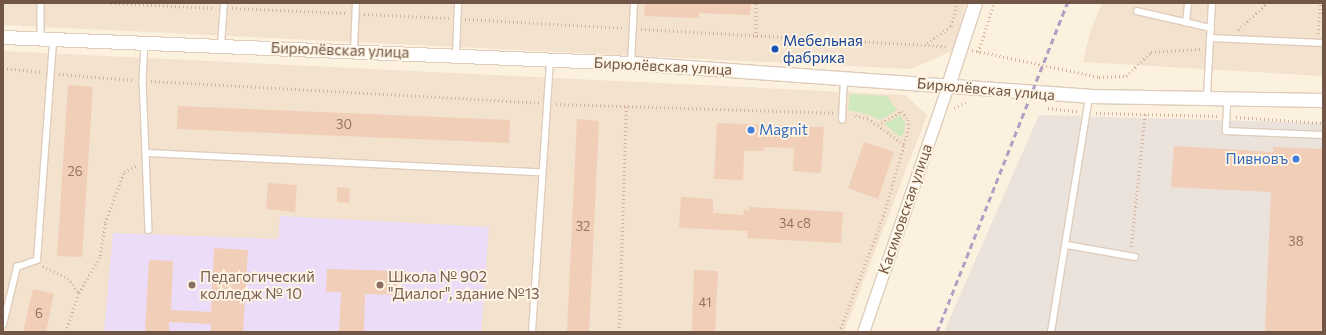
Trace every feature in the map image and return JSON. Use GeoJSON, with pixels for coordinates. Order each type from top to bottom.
{"type":"FeatureCollection","features":[{"type":"Feature","properties":{"kind":"street"},"geometry":{"type":"LineString","coordinates":[[948,85],[975,3]]}},
{"type":"Feature","properties":{"kind":"street","name":"Бирюлёвская улица"},"geometry":{"type":"LineString","coordinates":[[3,37],[354,50],[631,63],[844,77],[1089,96],[1323,100]]}},
{"type":"Feature","properties":{"kind":"street","name":"Касимовская улица"},"geometry":{"type":"LineString","coordinates":[[863,332],[948,85]]}},
{"type":"Feature","properties":{"kind":"lane"},"geometry":{"type":"LineString","coordinates":[[3,325],[17,268],[37,260],[51,73],[41,3]]}},
{"type":"Feature","properties":{"kind":"lane"},"geometry":{"type":"LineString","coordinates":[[354,50],[356,3]]}},
{"type":"Feature","properties":{"kind":"lane"},"geometry":{"type":"LineString","coordinates":[[456,55],[458,3]]}},
{"type":"Feature","properties":{"kind":"lane"},"geometry":{"type":"LineString","coordinates":[[631,63],[634,3]]}},
{"type":"Feature","properties":{"kind":"lane"},"geometry":{"type":"LineString","coordinates":[[1186,22],[1188,3]]}},
{"type":"Feature","properties":{"kind":"lane"},"geometry":{"type":"LineString","coordinates":[[1207,97],[1212,3]]}},
{"type":"Feature","properties":{"kind":"lane"},"geometry":{"type":"LineString","coordinates":[[221,45],[224,5]]}},
{"type":"Feature","properties":{"kind":"lane"},"geometry":{"type":"LineString","coordinates":[[1137,11],[1210,28]]}},
{"type":"Feature","properties":{"kind":"lane"},"geometry":{"type":"LineString","coordinates":[[1210,38],[1320,42]]}},
{"type":"Feature","properties":{"kind":"lane"},"geometry":{"type":"LineString","coordinates":[[145,42],[143,81],[149,230]]}},
{"type":"Feature","properties":{"kind":"lane"},"geometry":{"type":"LineString","coordinates":[[532,332],[541,172],[550,60]]}},
{"type":"Feature","properties":{"kind":"lane"},"geometry":{"type":"LineString","coordinates":[[842,117],[844,77]]}},
{"type":"Feature","properties":{"kind":"lane"},"geometry":{"type":"LineString","coordinates":[[1051,332],[1067,245],[1088,112],[1089,96]]}},
{"type":"Feature","properties":{"kind":"lane"},"geometry":{"type":"LineString","coordinates":[[1228,98],[1226,131],[1323,135]]}},
{"type":"Feature","properties":{"kind":"lane"},"geometry":{"type":"LineString","coordinates":[[146,153],[541,172]]}},
{"type":"Feature","properties":{"kind":"lane"},"geometry":{"type":"LineString","coordinates":[[1067,245],[1132,257]]}},
{"type":"Feature","properties":{"kind":"path"},"geometry":{"type":"LineString","coordinates":[[111,3],[224,5],[356,14],[633,28],[756,37],[927,43],[960,48],[1099,77],[1126,76],[1151,52],[1209,49]]}},
{"type":"Feature","properties":{"kind":"path"},"geometry":{"type":"LineString","coordinates":[[756,3],[756,37]]}},
{"type":"Feature","properties":{"kind":"path"},"geometry":{"type":"LineString","coordinates":[[927,43],[951,26],[957,3]]}},
{"type":"Feature","properties":{"kind":"path"},"geometry":{"type":"LineString","coordinates":[[978,52],[994,3]]}},
{"type":"Feature","properties":{"kind":"path"},"geometry":{"type":"LineString","coordinates":[[1229,39],[1267,3]]}},
{"type":"Feature","properties":{"kind":"path"},"geometry":{"type":"LineString","coordinates":[[1320,3],[1320,42]]}},
{"type":"Feature","properties":{"kind":"path"},"geometry":{"type":"LineString","coordinates":[[3,68],[143,81],[547,104],[626,106],[868,119],[904,145]]}},
{"type":"Feature","properties":{"kind":"path"},"geometry":{"type":"LineString","coordinates":[[954,108],[963,102],[970,102]]}},
{"type":"Feature","properties":{"kind":"path"},"geometry":{"type":"LineString","coordinates":[[619,332],[626,106]]}},
{"type":"Feature","properties":{"kind":"path"},"geometry":{"type":"LineString","coordinates":[[1041,106],[1088,112],[1227,116],[1323,123]]}},
{"type":"Feature","properties":{"kind":"path"},"geometry":{"type":"LineString","coordinates":[[839,332],[882,220],[904,145],[908,128],[908,120],[902,111],[878,125]]}},
{"type":"Feature","properties":{"kind":"path"},"geometry":{"type":"LineString","coordinates":[[1132,257],[1145,114]]}},
{"type":"Feature","properties":{"kind":"path"},"geometry":{"type":"LineString","coordinates":[[66,332],[79,294],[100,256],[105,223],[124,172],[147,162]]}},
{"type":"Feature","properties":{"kind":"path"},"geometry":{"type":"LineString","coordinates":[[37,260],[46,269],[68,278],[79,294]]}},
{"type":"Feature","properties":{"kind":"shaded area"},"geometry":{"type":"Polygon","coordinates":[[[3,3],[966,3],[954,50],[911,69],[3,25],[3,3]]]}},
{"type":"Feature","properties":{"kind":"shaded area"},"geometry":{"type":"Polygon","coordinates":[[[1102,3],[1323,3],[1323,76],[1083,62],[1090,32],[1102,3]]]}},
{"type":"Feature","properties":{"kind":"shaded area"},"geometry":{"type":"Polygon","coordinates":[[[3,51],[905,95],[927,115],[844,332],[3,332],[3,51]]]}},
{"type":"Feature","properties":{"kind":"shaded area"},"geometry":{"type":"Polygon","coordinates":[[[1039,115],[1323,123],[1323,332],[944,332],[1039,115]]]}},
{"type":"Feature","properties":{"kind":"shaded area"},"geometry":{"type":"Polygon","coordinates":[[[280,216],[489,227],[481,332],[104,332],[113,233],[278,239],[280,216]]]}},
{"type":"Feature","properties":{"kind":"green space"},"geometry":{"type":"Polygon","coordinates":[[[850,94],[887,96],[897,110],[880,120],[870,115],[848,110],[850,94]]]}},
{"type":"Feature","properties":{"kind":"green space"},"geometry":{"type":"Polygon","coordinates":[[[901,115],[905,124],[904,134],[901,137],[884,124],[901,115]]]}},
{"type":"Feature","properties":{"kind":"building"},"geometry":{"type":"Polygon","coordinates":[[[645,3],[751,3],[750,15],[699,13],[699,18],[644,16],[645,3]]]}},
{"type":"Feature","properties":{"kind":"building"},"geometry":{"type":"Polygon","coordinates":[[[68,85],[93,87],[82,257],[57,256],[68,85]]]}},
{"type":"Feature","properties":{"kind":"building"},"geometry":{"type":"Polygon","coordinates":[[[178,106],[510,120],[509,143],[177,129],[178,106]]]}},
{"type":"Feature","properties":{"kind":"building"},"geometry":{"type":"Polygon","coordinates":[[[577,119],[599,121],[589,332],[567,332],[577,119]]]}},
{"type":"Feature","properties":{"kind":"building"},"geometry":{"type":"Polygon","coordinates":[[[717,123],[824,127],[821,173],[793,171],[794,148],[765,147],[764,151],[744,151],[743,180],[714,179],[717,123]]]}},
{"type":"Feature","properties":{"kind":"building"},"geometry":{"type":"Polygon","coordinates":[[[864,142],[894,152],[878,199],[848,188],[864,142]]]}},
{"type":"Feature","properties":{"kind":"building"},"geometry":{"type":"Polygon","coordinates":[[[1174,146],[1273,152],[1273,147],[1323,149],[1323,332],[1265,332],[1271,192],[1171,187],[1174,146]]]}},
{"type":"Feature","properties":{"kind":"building"},"geometry":{"type":"Polygon","coordinates":[[[268,183],[297,185],[295,212],[266,209],[268,183]]]}},
{"type":"Feature","properties":{"kind":"building"},"geometry":{"type":"Polygon","coordinates":[[[337,187],[350,188],[349,203],[337,202],[337,187]]]}},
{"type":"Feature","properties":{"kind":"building"},"geometry":{"type":"Polygon","coordinates":[[[681,197],[713,199],[713,213],[743,215],[744,210],[749,211],[749,207],[843,212],[841,243],[747,238],[748,231],[679,228],[681,197]]]}},
{"type":"Feature","properties":{"kind":"building"},"geometry":{"type":"Polygon","coordinates":[[[214,248],[248,250],[243,332],[211,332],[211,324],[169,322],[169,332],[145,332],[149,260],[173,261],[171,310],[211,312],[214,248]]]}},
{"type":"Feature","properties":{"kind":"building"},"geometry":{"type":"Polygon","coordinates":[[[327,269],[401,271],[400,295],[365,294],[364,332],[339,332],[341,292],[326,292],[327,269]]]}},
{"type":"Feature","properties":{"kind":"building"},"geometry":{"type":"Polygon","coordinates":[[[694,270],[718,271],[715,332],[692,332],[694,270]]]}},
{"type":"Feature","properties":{"kind":"building"},"geometry":{"type":"Polygon","coordinates":[[[33,289],[54,294],[46,332],[23,332],[33,289]]]}},
{"type":"Feature","properties":{"kind":"railway"},"geometry":{"type":"LineString","coordinates":[[937,332],[1067,3]]}},
{"type":"Feature","properties":{"kind":"place","name":"Мебельная фабрика"},"geometry":{"type":"Point","coordinates":[775,49]}},
{"type":"Feature","properties":{"kind":"place","name":"Magnit"},"geometry":{"type":"Point","coordinates":[751,130]}},
{"type":"Feature","properties":{"kind":"place","name":"Пивновъ"},"geometry":{"type":"Point","coordinates":[1296,159]}},
{"type":"Feature","properties":{"kind":"place","name":"Педагогический колледж № 10"},"geometry":{"type":"Point","coordinates":[192,285]}},
{"type":"Feature","properties":{"kind":"place","name":"Школа № 902 \"Диалог\", здание №13"},"geometry":{"type":"Point","coordinates":[380,285]}}]}
